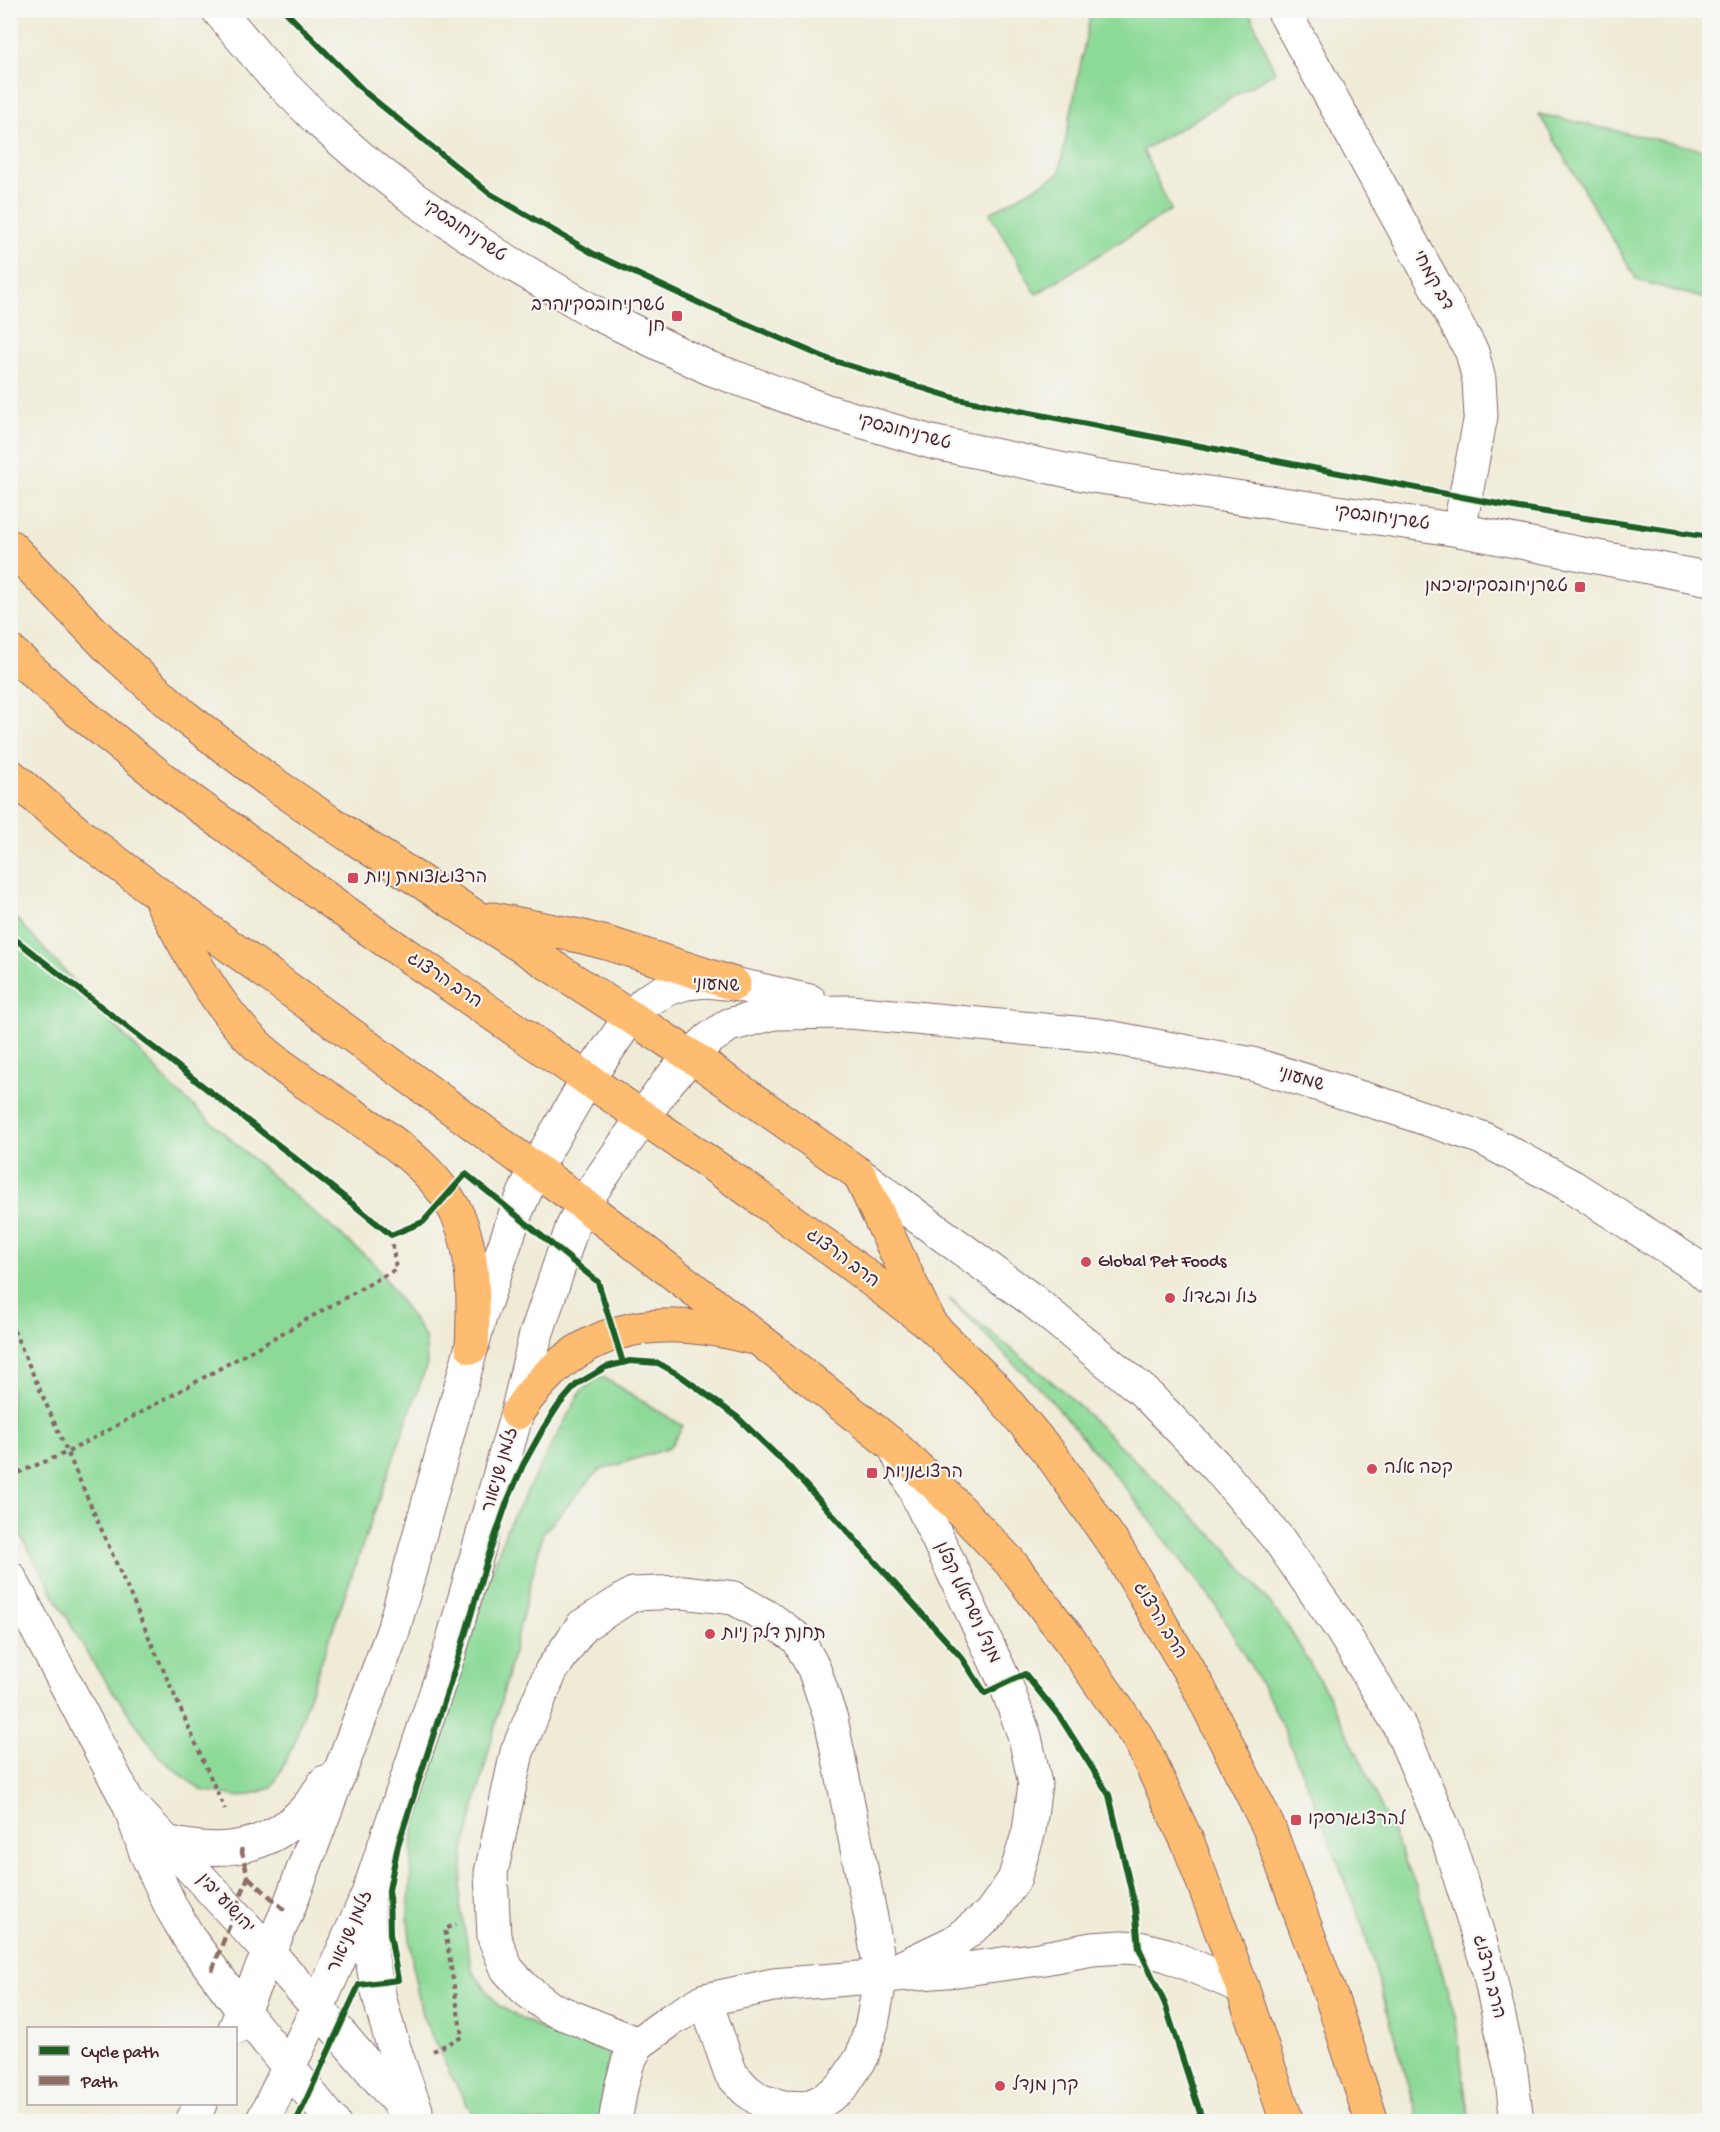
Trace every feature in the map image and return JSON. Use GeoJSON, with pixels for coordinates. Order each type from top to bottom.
{"type":"FeatureCollection","features":[{"type":"Feature","properties":{"kind":"main road"},"geometry":{"type":"LineString","coordinates":[[10,546],[111,650],[184,716],[286,792],[691,1056],[858,1174],[932,1326]]}},
{"type":"Feature","properties":{"kind":"main road","name":"הרב הרצוג"},"geometry":{"type":"LineString","coordinates":[[10,651],[67,702],[178,791],[373,932],[832,1250],[932,1326],[993,1386],[1052,1456],[1119,1552],[1199,1688],[1269,1828],[1333,2001],[1372,2121]]}},
{"type":"Feature","properties":{"kind":"main road"},"geometry":{"type":"LineString","coordinates":[[10,775],[80,835],[583,1204],[760,1340],[894,1446],[940,1489],[1010,1562],[1069,1639],[1140,1741],[1190,1845],[1242,1987],[1287,2121]]}},
{"type":"Feature","properties":{"kind":"main road"},"geometry":{"type":"LineString","coordinates":[[157,893],[211,990],[233,1020],[258,1046],[285,1068],[374,1128],[417,1162],[431,1175],[446,1196],[458,1217],[471,1275],[474,1311],[472,1347]]}},
{"type":"Feature","properties":{"kind":"main road"},"geometry":{"type":"LineString","coordinates":[[476,915],[590,938],[734,984]]}},
{"type":"Feature","properties":{"kind":"main road"},"geometry":{"type":"LineString","coordinates":[[517,1413],[531,1391],[566,1359],[592,1342],[613,1334],[655,1326],[687,1325],[720,1329],[760,1340]]}},
{"type":"Feature","properties":{"kind":"street","name":"טשרניחובסקי"},"geometry":{"type":"LineString","coordinates":[[218,10],[272,74],[318,120],[359,156],[413,198],[497,255],[594,312],[709,368],[824,410],[931,442],[1093,476],[1459,530],[1710,579]]}},
{"type":"Feature","properties":{"kind":"street","name":"דב קמחי"},"geometry":{"type":"LineString","coordinates":[[1283,10],[1472,352],[1479,380],[1481,416],[1459,530]]}},
{"type":"Feature","properties":{"kind":"street"},"geometry":{"type":"LineString","coordinates":[[1298,10],[1298,26],[1304,51]]}},
{"type":"Feature","properties":{"kind":"street","name":"שמעוני"},"geometry":{"type":"LineString","coordinates":[[587,1080],[630,1016],[648,1000],[668,989],[686,983],[707,981],[734,984],[850,1012]]}},
{"type":"Feature","properties":{"kind":"street","name":"שמעוני"},"geometry":{"type":"LineString","coordinates":[[642,1118],[667,1083],[709,1039],[729,1025],[750,1018],[795,1012],[850,1012],[1097,1035],[1251,1064],[1482,1138],[1573,1187],[1706,1266]]}},
{"type":"Feature","properties":{"kind":"street"},"geometry":{"type":"LineString","coordinates":[[239,2019],[270,1951],[393,1631],[472,1347],[515,1215],[535,1169],[587,1080]]}},
{"type":"Feature","properties":{"kind":"street","name":"זלמן שניאור"},"geometry":{"type":"LineString","coordinates":[[262,2121],[290,2068],[368,1894],[449,1654],[517,1413],[535,1338],[563,1253],[583,1204],[642,1118]]}},
{"type":"Feature","properties":{"kind":"street","name":"הרב הרצוג"},"geometry":{"type":"LineString","coordinates":[[858,1174],[1032,1300],[1143,1391],[1217,1467],[1286,1549],[1339,1626],[1398,1723],[1447,1836],[1488,1967],[1511,2072],[1517,2121]]}},
{"type":"Feature","properties":{"kind":"street","name":"מנדל (ישראל) קפלן"},"geometry":{"type":"LineString","coordinates":[[881,1975],[916,1962],[954,1942],[990,1914],[1014,1880],[1029,1831],[1035,1784],[1025,1737],[1005,1682],[894,1446]]}},
{"type":"Feature","properties":{"kind":"street","name":"יהושוע יבין"},"geometry":{"type":"LineString","coordinates":[[10,1578],[129,1804],[146,1853],[172,1909],[191,1941],[239,2019],[290,2068],[333,2121]]}},
{"type":"Feature","properties":{"kind":"street"},"geometry":{"type":"LineString","coordinates":[[638,2044],[550,2008],[525,1989],[507,1969],[494,1938],[491,1873],[518,1752],[551,1671],[582,1626],[633,1594],[683,1592],[734,1598],[771,1619],[798,1639],[814,1669],[831,1719],[854,1827],[881,1975],[872,2024],[862,2057],[842,2087],[824,2100],[806,2108],[783,2107],[761,2101],[746,2090],[731,2074],[705,2000]]}},
{"type":"Feature","properties":{"kind":"street"},"geometry":{"type":"LineString","coordinates":[[166,1842],[191,1848],[216,1850],[241,1848],[274,1834],[303,1812],[348,1751]]}},
{"type":"Feature","properties":{"kind":"street","name":"יהושוע יבין"},"geometry":{"type":"LineString","coordinates":[[129,1804],[270,1951],[414,2121]]}},
{"type":"Feature","properties":{"kind":"street"},"geometry":{"type":"LineString","coordinates":[[368,1894],[370,1948],[378,1993],[392,2042],[422,2121]]}},
{"type":"Feature","properties":{"kind":"street","name":"מנדל (ישראל) קפלן"},"geometry":{"type":"LineString","coordinates":[[615,2121],[626,2070],[638,2044],[671,2020],[705,2000],[773,1985],[958,1970],[1092,1949],[1122,1947],[1139,1948],[1167,1955],[1242,1987]]}},
{"type":"Feature","properties":{"kind":"street"},"geometry":{"type":"LineString","coordinates":[[192,2121],[199,2105]]}},
{"type":"Feature","properties":{"kind":"path"},"geometry":{"type":"LineString","coordinates":[[10,1476],[68,1452],[396,1269],[391,1235]]}},
{"type":"Feature","properties":{"kind":"path"},"geometry":{"type":"LineString","coordinates":[[10,1322],[241,1848]]}},
{"type":"Feature","properties":{"kind":"path"},"geometry":{"type":"LineString","coordinates":[[428,2053],[462,2037],[445,1929],[492,1909]]}},
{"type":"Feature","properties":{"kind":"green space"},"geometry":{"type":"Polygon","coordinates":[[[1091,11],[1249,11],[1275,72],[1143,150],[1171,210],[1036,294],[990,213],[1059,174],[1091,11]]]}},
{"type":"Feature","properties":{"kind":"green space"},"geometry":{"type":"Polygon","coordinates":[[[1539,114],[1709,151],[1709,300],[1637,280],[1539,114]]]}},
{"type":"Feature","properties":{"kind":"green space"},"geometry":{"type":"Polygon","coordinates":[[[10,912],[174,1089],[375,1264],[425,1337],[427,1364],[304,1710],[295,1742],[272,1788],[241,1797],[201,1790],[161,1759],[92,1662],[11,1518],[10,912]]]}},
{"type":"Feature","properties":{"kind":"green space"},"geometry":{"type":"Polygon","coordinates":[[[948,1298],[1062,1390],[1227,1549],[1289,1628],[1328,1695],[1364,1767],[1418,1891],[1455,2016],[1469,2121],[1419,2121],[1363,1927],[1313,1798],[1272,1703],[1215,1604],[1127,1490],[1050,1399],[948,1298]]]}},
{"type":"Feature","properties":{"kind":"green space"},"geometry":{"type":"Polygon","coordinates":[[[601,1376],[683,1426],[669,1448],[598,1471],[543,1533],[464,1850],[460,1904],[472,1971],[499,2006],[541,2029],[610,2053],[601,2105],[603,2121],[477,2122],[450,2074],[422,2015],[413,1969],[408,1919],[415,1804],[506,1530],[581,1391],[601,1376]]]}},
{"type":"Feature","properties":{"kind":"marked path"},"geometry":{"type":"LineString","coordinates":[[212,1971],[248,1877],[241,1848]]}},
{"type":"Feature","properties":{"kind":"marked path"},"geometry":{"type":"LineString","coordinates":[[248,1877],[287,1912]]}},
{"type":"Feature","properties":{"kind":"cycle path"},"geometry":{"type":"LineString","coordinates":[[284,10],[366,93],[489,193],[594,254],[828,359],[958,399],[1519,508],[1710,537]]}},
{"type":"Feature","properties":{"kind":"cycle path"},"geometry":{"type":"LineString","coordinates":[[10,935],[391,1235],[423,1222],[466,1174],[598,1282],[623,1363]]}},
{"type":"Feature","properties":{"kind":"cycle path"},"geometry":{"type":"LineString","coordinates":[[296,2122],[359,1985],[398,1980],[390,1934],[389,1890],[398,1845],[487,1560],[507,1502],[523,1465],[558,1406],[577,1384],[606,1367],[630,1361],[658,1363],[681,1376],[737,1417],[791,1469],[962,1658],[985,1693],[1025,1674],[1060,1717],[1109,1795],[1135,1907],[1139,1948],[1165,2004],[1203,2122]]}},
{"type":"Feature","properties":{"kind":"place","name":"טשרניחובסקי/הרב חן"},"geometry":{"type":"Point","coordinates":[677,316]}},
{"type":"Feature","properties":{"kind":"place","name":"טשרניחובסקי/פיכמן"},"geometry":{"type":"Point","coordinates":[1580,587]}},
{"type":"Feature","properties":{"kind":"place","name":"הרצוג/צומת ניות"},"geometry":{"type":"Point","coordinates":[353,878]}},
{"type":"Feature","properties":{"kind":"place","name":"Global Pet Foods"},"geometry":{"type":"Point","coordinates":[1086,1262]}},
{"type":"Feature","properties":{"kind":"place","name":"זול ובגדול"},"geometry":{"type":"Point","coordinates":[1170,1298]}},
{"type":"Feature","properties":{"kind":"place","name":"קפה אלה"},"geometry":{"type":"Point","coordinates":[1372,1469]}},
{"type":"Feature","properties":{"kind":"place","name":"הרצוג/ניות"},"geometry":{"type":"Point","coordinates":[872,1473]}},
{"type":"Feature","properties":{"kind":"place","name":"תחנת דלק ניות"},"geometry":{"type":"Point","coordinates":[710,1634]}},
{"type":"Feature","properties":{"kind":"place","name":"להרצוג/רסקו"},"geometry":{"type":"Point","coordinates":[1296,1820]}},
{"type":"Feature","properties":{"kind":"place","name":"קרן מנדל"},"geometry":{"type":"Point","coordinates":[1000,2086]}}]}
